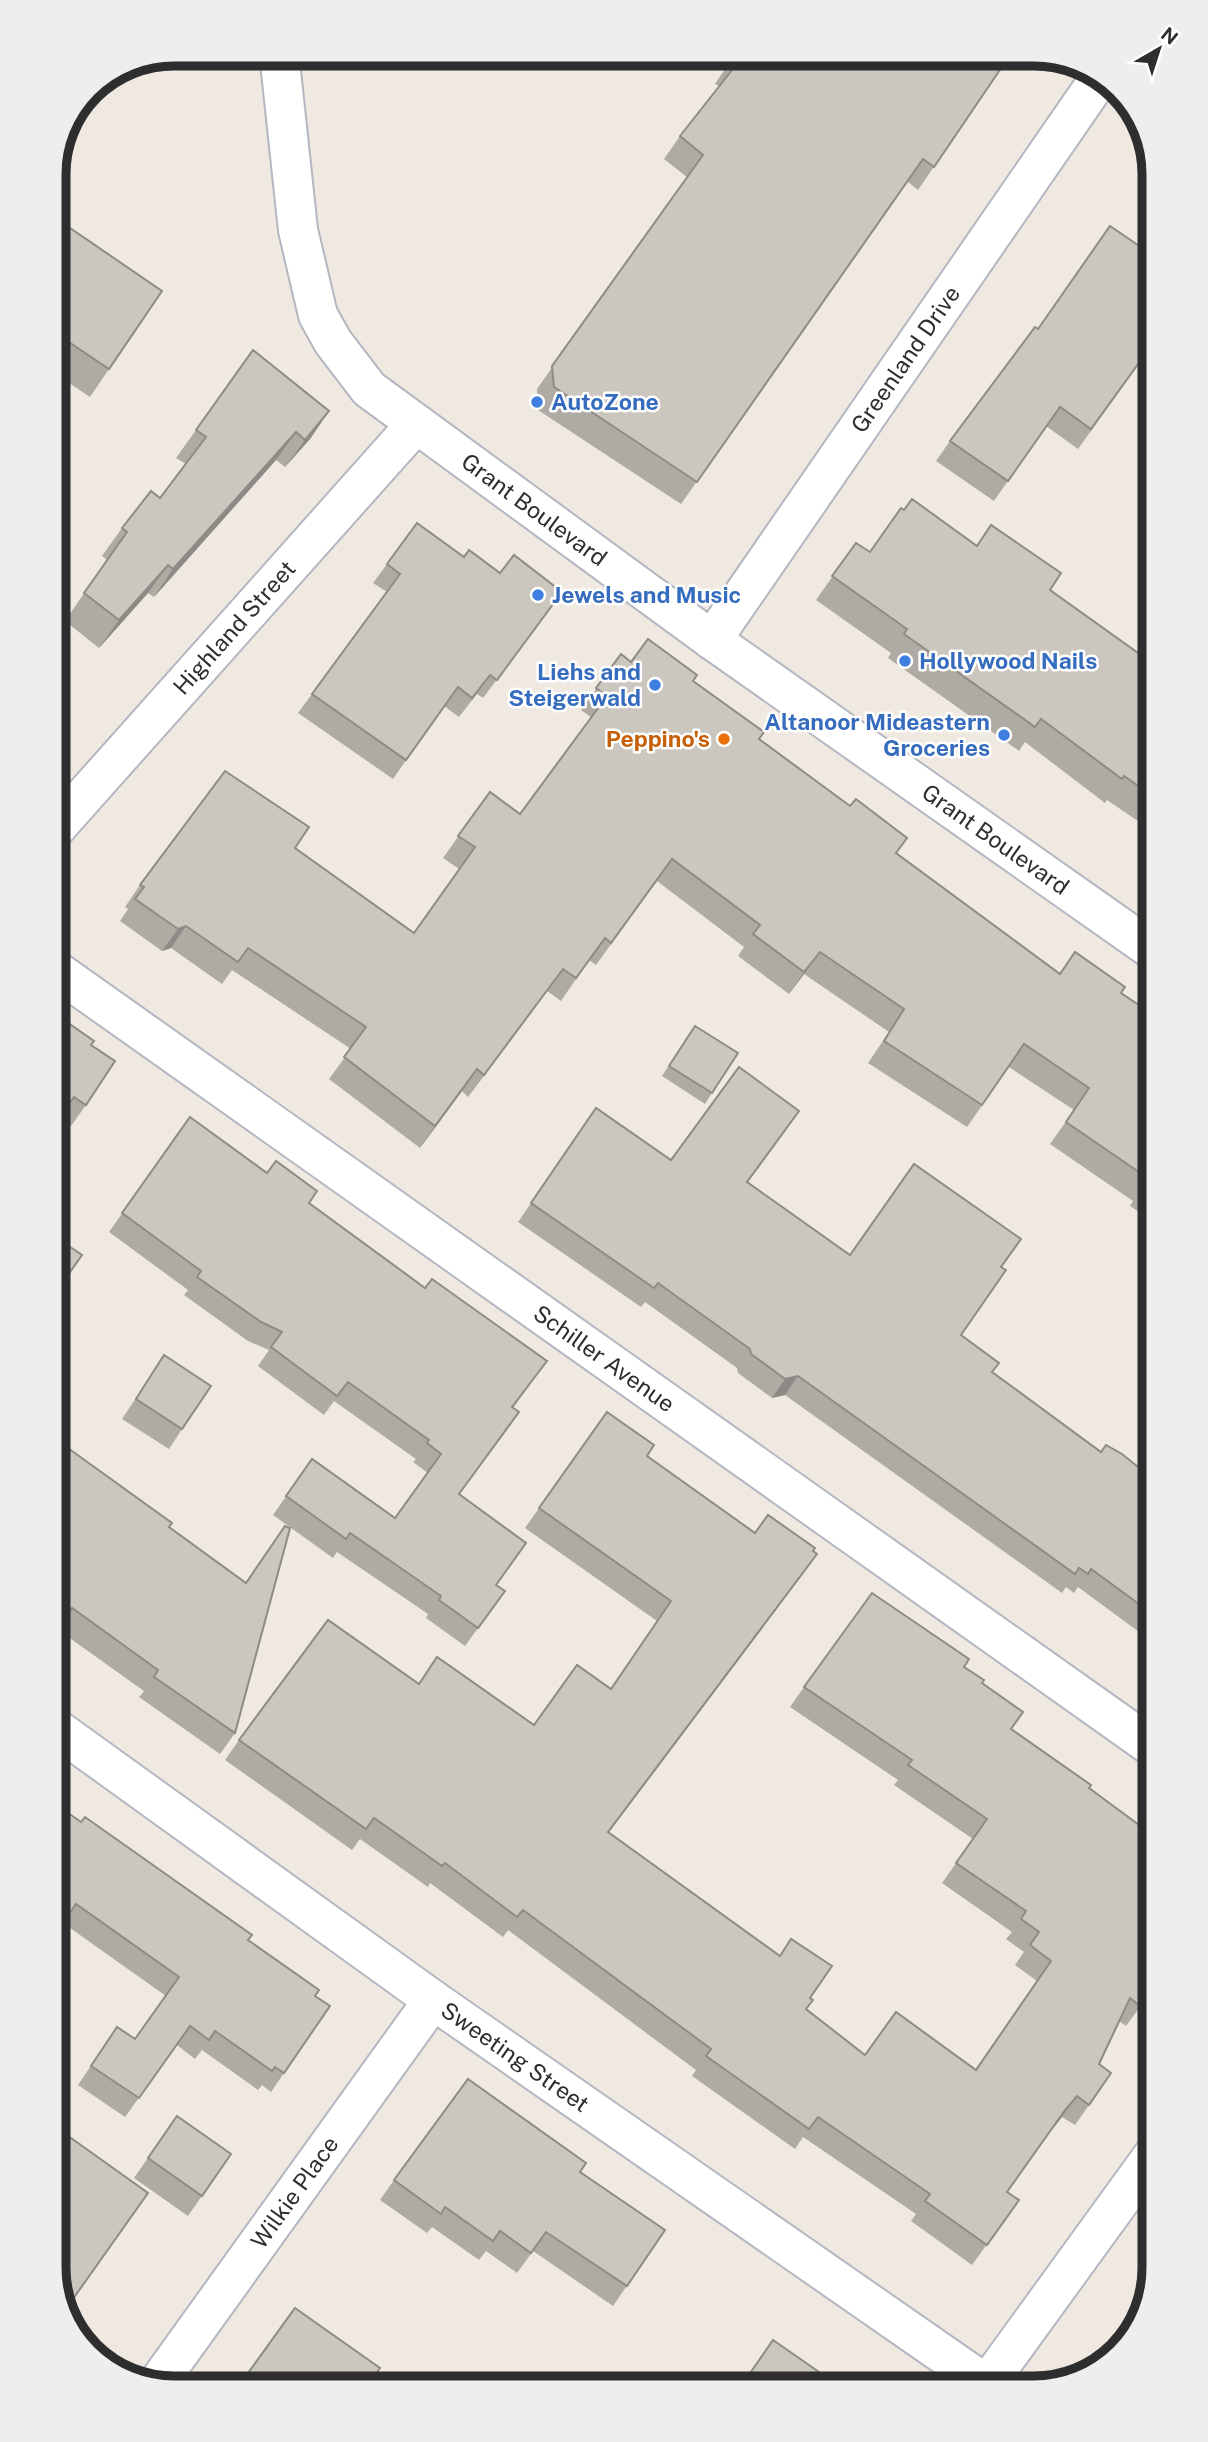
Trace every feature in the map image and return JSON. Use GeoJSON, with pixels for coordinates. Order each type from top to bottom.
{"type":"FeatureCollection","features":[{"type":"Feature","properties":{"kind":"street","name":"Grant Boulevard"},"geometry":{"type":"LineString","coordinates":[[281,67],[298,230],[318,315],[333,342],[369,389],[712,640],[1142,943]]}},
{"type":"Feature","properties":{"kind":"street","name":"Greenland Drive"},"geometry":{"type":"LineString","coordinates":[[712,640],[1095,85]]}},
{"type":"Feature","properties":{"kind":"street","name":"Highland Street"},"geometry":{"type":"LineString","coordinates":[[67,815],[416,424]]}},
{"type":"Feature","properties":{"kind":"street","name":"Schiller Avenue"},"geometry":{"type":"LineString","coordinates":[[67,978],[1142,1740]]}},
{"type":"Feature","properties":{"kind":"street","name":"Sweeting Street"},"geometry":{"type":"LineString","coordinates":[[67,1736],[433,2000],[974,2376]]}},
{"type":"Feature","properties":{"kind":"street","name":"Wilkie Place"},"geometry":{"type":"LineString","coordinates":[[164,2375],[433,2000]]}},
{"type":"Feature","properties":{"kind":"street"},"geometry":{"type":"LineString","coordinates":[[993,2376],[1142,2182]]}},
{"type":"Feature","properties":{"kind":"building"},"geometry":{"type":"Polygon","coordinates":[[[734,67],[1002,67],[934,167],[923,159],[697,482],[554,387],[552,366],[703,155],[680,136],[734,67]]]}},
{"type":"Feature","properties":{"kind":"building"},"geometry":{"type":"Polygon","coordinates":[[[67,226],[162,291],[109,369],[67,341],[67,226]]]}},
{"type":"Feature","properties":{"kind":"building"},"geometry":{"type":"Polygon","coordinates":[[[1110,226],[1142,248],[1142,359],[1091,429],[1060,407],[1008,481],[950,441],[1035,327],[1038,329],[1110,226]]]}},
{"type":"Feature","properties":{"kind":"building"},"geometry":{"type":"Polygon","coordinates":[[[253,350],[329,411],[305,440],[296,432],[173,569],[168,565],[119,620],[84,593],[127,532],[122,528],[151,491],[160,498],[206,437],[196,430],[253,350]]]}},
{"type":"Feature","properties":{"kind":"building"},"geometry":{"type":"Polygon","coordinates":[[[912,499],[977,546],[991,525],[1061,573],[1050,590],[1142,654],[1142,789],[1124,776],[1122,779],[1041,719],[1035,727],[904,634],[907,629],[832,576],[856,543],[870,552],[901,508],[904,510],[912,499]]]}},
{"type":"Feature","properties":{"kind":"building"},"geometry":{"type":"Polygon","coordinates":[[[417,523],[464,557],[469,550],[500,573],[514,555],[562,592],[497,680],[490,675],[472,698],[458,687],[406,760],[312,694],[400,574],[387,564],[417,523]]]}},
{"type":"Feature","properties":{"kind":"building"},"geometry":{"type":"Polygon","coordinates":[[[648,639],[697,675],[693,681],[764,732],[759,739],[850,806],[856,799],[907,838],[896,853],[1060,974],[1075,952],[1125,987],[1121,993],[1142,1007],[1142,1174],[1066,1122],[1089,1088],[1024,1044],[982,1105],[884,1041],[904,1009],[820,952],[804,972],[753,934],[760,925],[672,859],[611,943],[605,938],[576,978],[563,969],[484,1075],[477,1069],[435,1126],[344,1057],[366,1027],[248,948],[238,962],[186,926],[178,929],[135,899],[144,887],[140,885],[225,771],[309,827],[295,848],[414,933],[475,847],[458,836],[490,792],[520,814],[607,696],[596,688],[621,654],[631,662],[648,639]]]}},
{"type":"Feature","properties":{"kind":"building"},"geometry":{"type":"Polygon","coordinates":[[[67,1022],[94,1041],[91,1045],[115,1061],[86,1105],[74,1097],[67,1106],[67,1022]]]}},
{"type":"Feature","properties":{"kind":"building"},"geometry":{"type":"Polygon","coordinates":[[[695,1026],[738,1053],[712,1093],[669,1066],[695,1026]]]}},
{"type":"Feature","properties":{"kind":"building"},"geometry":{"type":"Polygon","coordinates":[[[739,1067],[799,1111],[747,1182],[850,1255],[914,1164],[1021,1239],[1001,1267],[1006,1270],[961,1335],[999,1363],[992,1372],[1101,1452],[1106,1445],[1142,1470],[1142,1606],[1091,1569],[1088,1574],[1079,1568],[1075,1574],[798,1376],[785,1379],[751,1354],[750,1349],[658,1283],[654,1288],[531,1203],[596,1108],[671,1160],[739,1067]]]}},
{"type":"Feature","properties":{"kind":"building"},"geometry":{"type":"Polygon","coordinates":[[[190,1117],[267,1173],[276,1161],[317,1191],[309,1203],[425,1288],[432,1279],[547,1361],[512,1407],[519,1412],[459,1494],[526,1543],[496,1585],[505,1591],[478,1628],[439,1600],[441,1596],[350,1533],[346,1539],[286,1496],[312,1459],[395,1518],[441,1454],[427,1443],[429,1440],[348,1382],[337,1396],[271,1347],[282,1332],[261,1322],[197,1277],[201,1271],[122,1213],[190,1117]]]}},
{"type":"Feature","properties":{"kind":"building"},"geometry":{"type":"Polygon","coordinates":[[[67,1245],[82,1255],[67,1276],[67,1245]]]}},
{"type":"Feature","properties":{"kind":"building"},"geometry":{"type":"Polygon","coordinates":[[[164,1355],[211,1386],[182,1429],[136,1399],[164,1355]]]}},
{"type":"Feature","properties":{"kind":"building"},"geometry":{"type":"Polygon","coordinates":[[[607,1412],[654,1445],[647,1456],[755,1533],[768,1515],[815,1548],[813,1551],[817,1554],[608,1832],[780,1956],[791,1939],[832,1966],[810,1998],[813,2000],[806,2009],[865,2055],[896,2012],[976,2070],[1051,1961],[1030,1945],[1039,1932],[1021,1919],[1026,1911],[956,1863],[987,1819],[908,1765],[912,1760],[804,1687],[872,1593],[969,1659],[964,1667],[1023,1712],[1011,1729],[1091,1785],[1089,1788],[1142,1827],[1142,2003],[1140,2006],[1130,1998],[1099,2064],[1111,2073],[1089,2105],[1077,2096],[1065,2110],[1007,2192],[1019,2200],[987,2245],[925,2201],[930,2194],[818,2117],[809,2129],[706,2056],[711,2049],[523,1910],[517,1917],[445,1863],[442,1866],[374,1818],[366,1829],[239,1740],[328,1620],[419,1684],[437,1657],[534,1725],[577,1665],[611,1689],[671,1601],[539,1508],[607,1412]]]}},
{"type":"Feature","properties":{"kind":"building"},"geometry":{"type":"Polygon","coordinates":[[[67,1447],[172,1523],[169,1527],[246,1583],[285,1526],[290,1528],[235,1733],[154,1677],[158,1670],[72,1608],[67,1615],[67,1447]]]}},
{"type":"Feature","properties":{"kind":"building"},"geometry":{"type":"Polygon","coordinates":[[[67,1812],[81,1822],[85,1817],[252,1935],[248,1940],[319,1990],[315,1996],[330,2006],[284,2073],[275,2067],[272,2071],[215,2031],[209,2040],[190,2026],[139,2098],[91,2066],[117,2027],[135,2039],[179,1977],[76,1904],[67,1917],[67,1812]]]}},
{"type":"Feature","properties":{"kind":"building"},"geometry":{"type":"Polygon","coordinates":[[[468,2079],[586,2163],[580,2172],[665,2230],[627,2286],[546,2232],[531,2253],[500,2231],[493,2241],[445,2207],[441,2214],[394,2180],[468,2079]]]}},
{"type":"Feature","properties":{"kind":"building"},"geometry":{"type":"Polygon","coordinates":[[[177,2116],[231,2154],[202,2196],[148,2158],[177,2116]]]}},
{"type":"Feature","properties":{"kind":"building"},"geometry":{"type":"Polygon","coordinates":[[[67,2135],[148,2193],[72,2300],[67,2268],[67,2135]]]}},
{"type":"Feature","properties":{"kind":"building"},"geometry":{"type":"Polygon","coordinates":[[[295,2308],[380,2368],[376,2374],[378,2375],[247,2375],[295,2308]]]}},
{"type":"Feature","properties":{"kind":"building"},"geometry":{"type":"Polygon","coordinates":[[[773,2340],[824,2376],[748,2376],[773,2340]]]}},
{"type":"Feature","properties":{"kind":"place","name":"AutoZone"},"geometry":{"type":"Point","coordinates":[537,402]}},
{"type":"Feature","properties":{"kind":"place","name":"Jewels and Music"},"geometry":{"type":"Point","coordinates":[538,595]}},
{"type":"Feature","properties":{"kind":"place","name":"Hollywood Nails"},"geometry":{"type":"Point","coordinates":[905,661]}},
{"type":"Feature","properties":{"kind":"place","name":"Liehs and Steigerwald"},"geometry":{"type":"Point","coordinates":[655,685]}},
{"type":"Feature","properties":{"kind":"place","name":"Altanoor Mideastern Groceries"},"geometry":{"type":"Point","coordinates":[1004,735]}},
{"type":"Feature","properties":{"kind":"place","name":"Peppino's"},"geometry":{"type":"Point","coordinates":[724,739]}}]}
